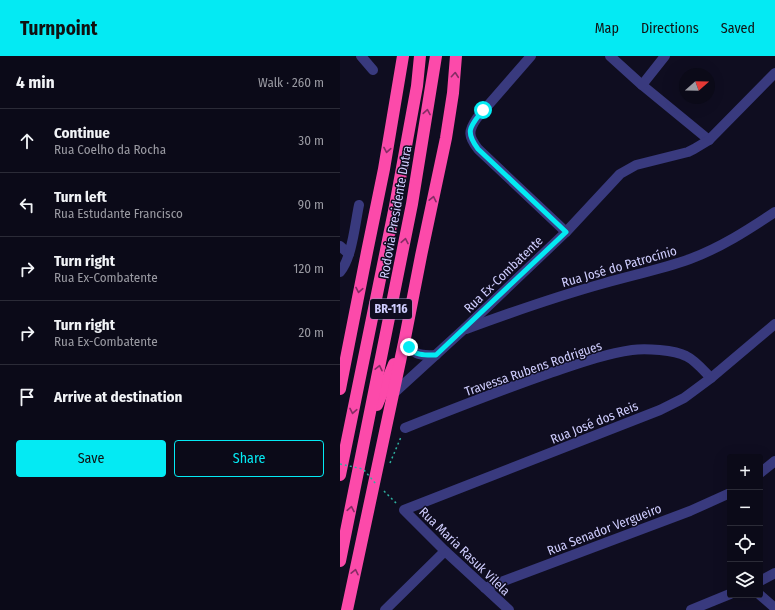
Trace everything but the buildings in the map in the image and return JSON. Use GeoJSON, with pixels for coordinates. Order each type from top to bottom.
{"type":"FeatureCollection","features":[{"type":"Feature","properties":{"kind":"highway","name":"BR-116"},"geometry":{"type":"LineString","coordinates":[[340,389],[384,169],[403,56]]}},
{"type":"Feature","properties":{"kind":"highway","name":"Rodovia Presidente Dutra"},"geometry":{"type":"LineString","coordinates":[[340,475],[396,199],[417,86],[420,56]]}},
{"type":"Feature","properties":{"kind":"highway","name":"Rodovia Presidente Dutra"},"geometry":{"type":"LineString","coordinates":[[340,561],[412,204],[436,56]]}},
{"type":"Feature","properties":{"kind":"highway","name":"BR-116"},"geometry":{"type":"LineString","coordinates":[[347,610],[406,336],[446,138],[453,93],[456,56]]}},
{"type":"Feature","properties":{"kind":"highway"},"geometry":{"type":"LineString","coordinates":[[366,434],[406,336]]}},
{"type":"Feature","properties":{"kind":"street"},"geometry":{"type":"LineString","coordinates":[[362,56],[373,70]]}},
{"type":"Feature","properties":{"kind":"street"},"geometry":{"type":"LineString","coordinates":[[531,56],[483,110],[471,126],[470,132],[472,140],[478,149],[566,232]]}},
{"type":"Feature","properties":{"kind":"street"},"geometry":{"type":"LineString","coordinates":[[610,56],[642,85],[709,140]]}},
{"type":"Feature","properties":{"kind":"street"},"geometry":{"type":"LineString","coordinates":[[642,85],[665,56]]}},
{"type":"Feature","properties":{"kind":"street","name":"Rua Ex-Combatente"},"geometry":{"type":"LineString","coordinates":[[394,393],[566,232],[615,180],[636,165],[688,152],[709,140],[775,73]]}},
{"type":"Feature","properties":{"kind":"street"},"geometry":{"type":"LineString","coordinates":[[340,272],[349,254],[359,205]]}},
{"type":"Feature","properties":{"kind":"street","name":"Rua José do Patrocínio"},"geometry":{"type":"LineString","coordinates":[[463,330],[514,311],[690,259],[725,243],[775,212]]}},
{"type":"Feature","properties":{"kind":"street"},"geometry":{"type":"LineString","coordinates":[[340,246],[349,254]]}},
{"type":"Feature","properties":{"kind":"street","name":"Rua José dos Reis"},"geometry":{"type":"LineString","coordinates":[[404,510],[660,410],[684,398],[711,378],[775,324]]}},
{"type":"Feature","properties":{"kind":"street"},"geometry":{"type":"LineString","coordinates":[[406,336],[411,350],[414,352],[421,355],[436,355]]}},
{"type":"Feature","properties":{"kind":"street","name":"Travessa Rubens Rodrigues"},"geometry":{"type":"LineString","coordinates":[[405,428],[556,371],[598,358],[634,350],[671,352],[687,356],[700,366],[711,378]]}},
{"type":"Feature","properties":{"kind":"street"},"geometry":{"type":"LineString","coordinates":[[763,471],[775,461]]}},
{"type":"Feature","properties":{"kind":"street","name":"Rua Senador Vergueiro"},"geometry":{"type":"LineString","coordinates":[[486,588],[690,511],[727,494]]}},
{"type":"Feature","properties":{"kind":"street","name":"Rua Maria Rasuk Vilela"},"geometry":{"type":"LineString","coordinates":[[404,510],[445,551],[509,610]]}},
{"type":"Feature","properties":{"kind":"street"},"geometry":{"type":"LineString","coordinates":[[385,610],[445,551]]}},
{"type":"Feature","properties":{"kind":"street"},"geometry":{"type":"LineString","coordinates":[[763,579],[775,573]]}},
{"type":"Feature","properties":{"kind":"street"},"geometry":{"type":"LineString","coordinates":[[691,610],[727,595]]}},
{"type":"Feature","properties":{"kind":"street"},"geometry":{"type":"LineString","coordinates":[[763,598],[775,608]]}},
{"type":"Feature","properties":{"kind":"path"},"geometry":{"type":"LineString","coordinates":[[388,468],[405,428]]}},
{"type":"Feature","properties":{"kind":"path"},"geometry":{"type":"LineString","coordinates":[[340,464],[363,469],[377,485]]}},
{"type":"Feature","properties":{"kind":"path"},"geometry":{"type":"LineString","coordinates":[[380,488],[404,510]]}},
{"type":"Feature","properties":{"kind":"route"},"geometry":{"type":"LineString","coordinates":[[409,347],[411,350],[421,355],[436,355],[566,232],[474,145],[470,136],[471,126],[483,110]]}}]}
